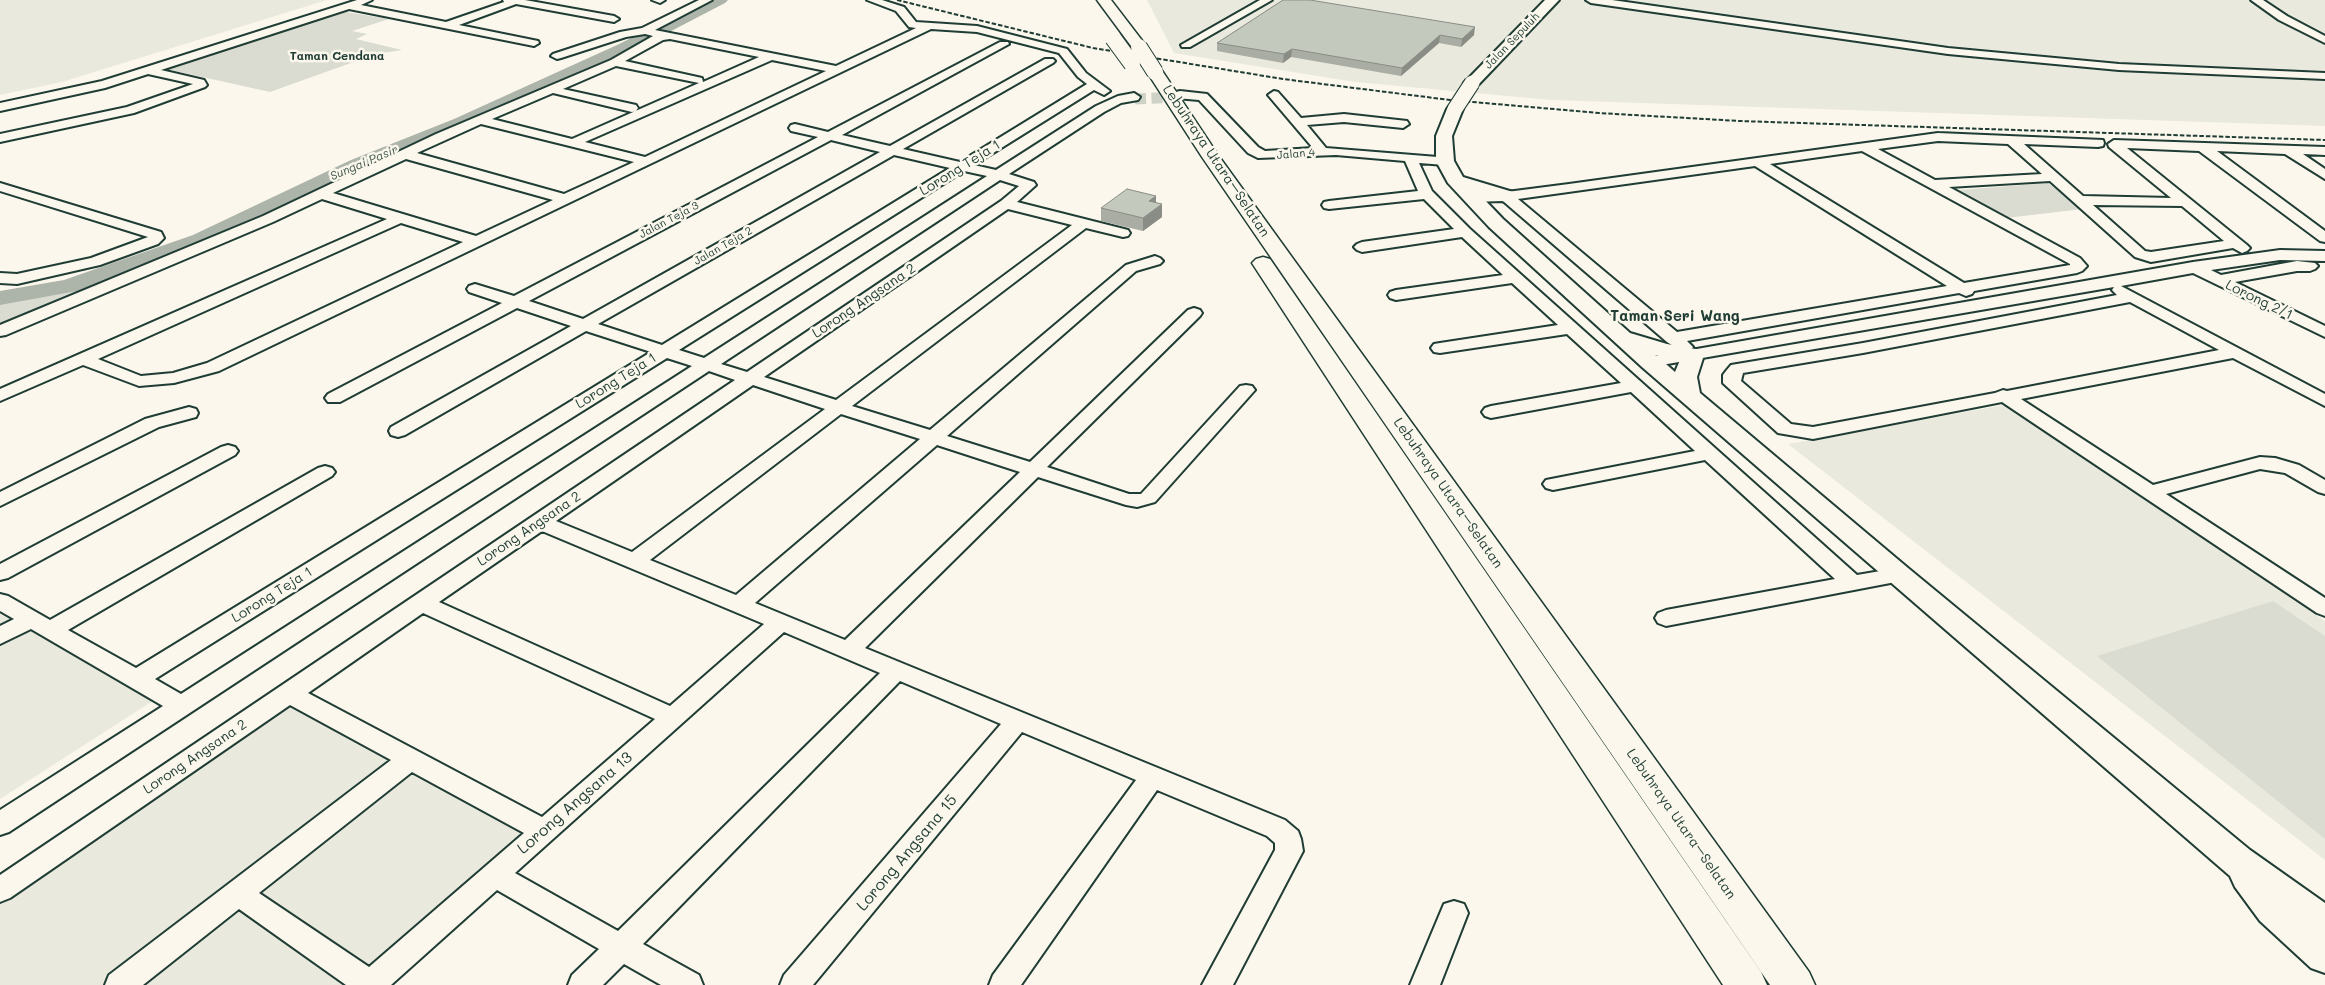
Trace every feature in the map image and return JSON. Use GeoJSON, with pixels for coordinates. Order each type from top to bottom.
{"type":"FeatureCollection","features":[{"type":"Feature","properties":{"kind":"highway"},"geometry":{"type":"LineString","coordinates":[[1110,0],[1140,56]]}},
{"type":"Feature","properties":{"kind":"highway","name":"Lebuhraya Utara–Selatan"},"geometry":{"type":"LineString","coordinates":[[1098,7],[1140,56],[1794,985]]}},
{"type":"Feature","properties":{"kind":"highway","name":"Lebuhraya Utara–Selatan"},"geometry":{"type":"LineString","coordinates":[[1110,33],[1140,56],[1194,160],[1746,985]]}},
{"type":"Feature","properties":{"kind":"main road","name":"Jalan Sepuluh"},"geometry":{"type":"LineString","coordinates":[[1445,160],[1443,148],[1448,123],[1472,82],[1552,0]]}},
{"type":"Feature","properties":{"kind":"main road"},"geometry":{"type":"LineString","coordinates":[[1445,160],[1454,180],[1496,223],[1650,362],[1898,575],[2237,861],[2298,903],[2325,926]]}},
{"type":"Feature","properties":{"kind":"main road"},"geometry":{"type":"LineString","coordinates":[[1454,180],[1503,197],[1496,205],[1494,211],[1496,223]]}},
{"type":"Feature","properties":{"kind":"main road"},"geometry":{"type":"LineString","coordinates":[[1618,333],[1650,347],[1693,355],[1685,377],[1689,395]]}},
{"type":"Feature","properties":{"kind":"main road"},"geometry":{"type":"LineString","coordinates":[[2237,861],[2273,910],[2325,956]]}},
{"type":"Feature","properties":{"kind":"street"},"geometry":{"type":"LineString","coordinates":[[0,99],[74,83],[346,3],[367,0]]}},
{"type":"Feature","properties":{"kind":"street"},"geometry":{"type":"LineString","coordinates":[[446,26],[514,0],[614,19]]}},
{"type":"Feature","properties":{"kind":"street"},"geometry":{"type":"LineString","coordinates":[[0,331],[246,229],[479,120],[615,62],[654,33],[707,0]]}},
{"type":"Feature","properties":{"kind":"street"},"geometry":{"type":"LineString","coordinates":[[0,824],[1105,106],[1128,99],[1094,84],[1082,75],[1070,58],[1063,52],[1051,47],[977,29],[913,24],[900,9],[872,0]]}},
{"type":"Feature","properties":{"kind":"street"},"geometry":{"type":"LineString","coordinates":[[1186,45],[1266,0]]}},
{"type":"Feature","properties":{"kind":"street"},"geometry":{"type":"LineString","coordinates":[[1591,0],[1948,51],[2119,68],[2325,76]]}},
{"type":"Feature","properties":{"kind":"street"},"geometry":{"type":"LineString","coordinates":[[2256,0],[2283,18],[2325,40]]}},
{"type":"Feature","properties":{"kind":"street"},"geometry":{"type":"LineString","coordinates":[[0,107],[89,89],[346,3],[446,26],[534,43]]}},
{"type":"Feature","properties":{"kind":"street"},"geometry":{"type":"LineString","coordinates":[[83,359],[139,381],[159,381],[187,376],[213,367],[930,26]]}},
{"type":"Feature","properties":{"kind":"street"},"geometry":{"type":"LineString","coordinates":[[557,56],[611,38],[654,33],[838,70]]}},
{"type":"Feature","properties":{"kind":"street","name":"Jalan Teja 3"},"geometry":{"type":"LineString","coordinates":[[334,398],[514,301],[1004,44]]}},
{"type":"Feature","properties":{"kind":"street"},"geometry":{"type":"LineString","coordinates":[[573,143],[771,56]]}},
{"type":"Feature","properties":{"kind":"street","name":"Jalan Teja 2"},"geometry":{"type":"LineString","coordinates":[[398,431],[1049,61]]}},
{"type":"Feature","properties":{"kind":"street"},"geometry":{"type":"LineString","coordinates":[[615,62],[698,80]]}},
{"type":"Feature","properties":{"kind":"street"},"geometry":{"type":"LineString","coordinates":[[0,138],[130,110],[198,87],[201,84],[200,82],[132,66]]}},
{"type":"Feature","properties":{"kind":"street"},"geometry":{"type":"LineString","coordinates":[[2312,76],[2325,84]]}},
{"type":"Feature","properties":{"kind":"street","name":"Lorong Teja 1"},"geometry":{"type":"LineString","coordinates":[[137,679],[1094,84]]}},
{"type":"Feature","properties":{"kind":"street"},"geometry":{"type":"LineString","coordinates":[[550,89],[632,108]]}},
{"type":"Feature","properties":{"kind":"street","name":"Jalan 4"},"geometry":{"type":"LineString","coordinates":[[1183,96],[1199,95],[1205,99],[1258,153],[1271,156],[1323,152],[1445,160]]}},
{"type":"Feature","properties":{"kind":"street"},"geometry":{"type":"LineString","coordinates":[[1274,95],[1323,152]]}},
{"type":"Feature","properties":{"kind":"street"},"geometry":{"type":"LineString","coordinates":[[1299,122],[1344,118],[1403,124]]}},
{"type":"Feature","properties":{"kind":"street"},"geometry":{"type":"LineString","coordinates":[[479,120],[646,161]]}},
{"type":"Feature","properties":{"kind":"street"},"geometry":{"type":"LineString","coordinates":[[795,128],[998,175]]}},
{"type":"Feature","properties":{"kind":"street"},"geometry":{"type":"LineString","coordinates":[[1474,200],[1947,137],[2098,143]]}},
{"type":"Feature","properties":{"kind":"street"},"geometry":{"type":"LineString","coordinates":[[2012,140],[2140,254],[2145,256],[2236,243]]}},
{"type":"Feature","properties":{"kind":"street"},"geometry":{"type":"LineString","coordinates":[[2254,258],[2114,144],[2325,151]]}},
{"type":"Feature","properties":{"kind":"street"},"geometry":{"type":"LineString","coordinates":[[2201,146],[2325,238]]}},
{"type":"Feature","properties":{"kind":"street"},"geometry":{"type":"LineString","coordinates":[[1674,338],[2077,268],[2079,266],[2075,262],[1864,147]]}},
{"type":"Feature","properties":{"kind":"street"},"geometry":{"type":"LineString","coordinates":[[2287,149],[2325,175]]}},
{"type":"Feature","properties":{"kind":"street"},"geometry":{"type":"LineString","coordinates":[[404,154],[565,199]]}},
{"type":"Feature","properties":{"kind":"street"},"geometry":{"type":"LineString","coordinates":[[1411,159],[1428,194],[1465,232],[1852,584]]}},
{"type":"Feature","properties":{"kind":"street"},"geometry":{"type":"LineString","coordinates":[[1757,162],[1986,304]]}},
{"type":"Feature","properties":{"kind":"street","name":"Lorong Angsana 2"},"geometry":{"type":"LineString","coordinates":[[0,890],[1006,204],[1029,185],[998,175]]}},
{"type":"Feature","properties":{"kind":"street"},"geometry":{"type":"LineString","coordinates":[[1932,184],[2053,177]]}},
{"type":"Feature","properties":{"kind":"street"},"geometry":{"type":"LineString","coordinates":[[0,187],[156,235],[158,238],[95,262],[17,279],[0,278]]}},
{"type":"Feature","properties":{"kind":"street"},"geometry":{"type":"LineString","coordinates":[[320,194],[475,241]]}},
{"type":"Feature","properties":{"kind":"street"},"geometry":{"type":"LineString","coordinates":[[1329,205],[1428,194]]}},
{"type":"Feature","properties":{"kind":"street"},"geometry":{"type":"LineString","coordinates":[[1503,197],[1693,355]]}},
{"type":"Feature","properties":{"kind":"street"},"geometry":{"type":"LineString","coordinates":[[2078,200],[2185,202]]}},
{"type":"Feature","properties":{"kind":"street"},"geometry":{"type":"LineString","coordinates":[[1006,204],[1123,233]]}},
{"type":"Feature","properties":{"kind":"street"},"geometry":{"type":"LineString","coordinates":[[0,396],[400,218]]}},
{"type":"Feature","properties":{"kind":"street"},"geometry":{"type":"LineString","coordinates":[[634,561],[1083,223]]}},
{"type":"Feature","properties":{"kind":"street"},"geometry":{"type":"LineString","coordinates":[[1362,247],[1465,232]]}},
{"type":"Feature","properties":{"kind":"street"},"geometry":{"type":"LineString","coordinates":[[1650,362],[2254,258],[2280,255],[2325,256]]}},
{"type":"Feature","properties":{"kind":"street"},"geometry":{"type":"LineString","coordinates":[[739,604],[935,438],[1131,268],[1155,261]]}},
{"type":"Feature","properties":{"kind":"street"},"geometry":{"type":"LineString","coordinates":[[2218,280],[2296,266],[2325,267]]}},
{"type":"Feature","properties":{"kind":"street","name":"Lorong 2/1"},"geometry":{"type":"LineString","coordinates":[[2193,268],[2322,328]]}},
{"type":"Feature","properties":{"kind":"street"},"geometry":{"type":"LineString","coordinates":[[1396,295],[1514,278]]}},
{"type":"Feature","properties":{"kind":"street"},"geometry":{"type":"LineString","coordinates":[[2106,283],[2325,401]]}},
{"type":"Feature","properties":{"kind":"street"},"geometry":{"type":"LineString","coordinates":[[475,289],[706,365],[1137,501],[1148,498],[1246,390]]}},
{"type":"Feature","properties":{"kind":"street"},"geometry":{"type":"LineString","coordinates":[[2131,296],[1863,348],[1737,369],[1732,375],[1732,383],[1785,429],[1813,433],[2003,395],[2233,353]]}},
{"type":"Feature","properties":{"kind":"street"},"geometry":{"type":"LineString","coordinates":[[849,650],[1194,313]]}},
{"type":"Feature","properties":{"kind":"street"},"geometry":{"type":"LineString","coordinates":[[1440,348],[1571,328]]}},
{"type":"Feature","properties":{"kind":"street"},"geometry":{"type":"LineString","coordinates":[[1491,412],[1634,386]]}},
{"type":"Feature","properties":{"kind":"street"},"geometry":{"type":"LineString","coordinates":[[2003,395],[2325,608]]}},
{"type":"Feature","properties":{"kind":"street"},"geometry":{"type":"LineString","coordinates":[[0,500],[152,423],[189,413]]}},
{"type":"Feature","properties":{"kind":"street"},"geometry":{"type":"LineString","coordinates":[[0,573],[228,451]]}},
{"type":"Feature","properties":{"kind":"street"},"geometry":{"type":"LineString","coordinates":[[1553,484],[1709,454]]}},
{"type":"Feature","properties":{"kind":"street"},"geometry":{"type":"LineString","coordinates":[[2150,492],[2260,463],[2275,464],[2292,469],[2325,488]]}},
{"type":"Feature","properties":{"kind":"street"},"geometry":{"type":"LineString","coordinates":[[0,636],[40,624],[325,472]]}},
{"type":"Feature","properties":{"kind":"street"},"geometry":{"type":"LineString","coordinates":[[540,522],[1276,828],[1288,838],[1289,851],[1218,985]]}},
{"type":"Feature","properties":{"kind":"street"},"geometry":{"type":"LineString","coordinates":[[1666,618],[1898,575]]}},
{"type":"Feature","properties":{"kind":"street"},"geometry":{"type":"LineString","coordinates":[[0,601],[183,706]]}},
{"type":"Feature","properties":{"kind":"street"},"geometry":{"type":"LineString","coordinates":[[421,603],[673,717]]}},
{"type":"Feature","properties":{"kind":"street","name":"Lorong Angsana 13"},"geometry":{"type":"LineString","coordinates":[[370,985],[781,622]]}},
{"type":"Feature","properties":{"kind":"street"},"geometry":{"type":"LineString","coordinates":[[583,985],[897,670]]}},
{"type":"Feature","properties":{"kind":"street"},"geometry":{"type":"LineString","coordinates":[[288,694],[544,831]]}},
{"type":"Feature","properties":{"kind":"street","name":"Lorong Angsana 15"},"geometry":{"type":"LineString","coordinates":[[795,985],[1018,720]]}},
{"type":"Feature","properties":{"kind":"street"},"geometry":{"type":"LineString","coordinates":[[120,985],[411,760]]}},
{"type":"Feature","properties":{"kind":"street"},"geometry":{"type":"LineString","coordinates":[[1004,985],[1152,776]]}},
{"type":"Feature","properties":{"kind":"street"},"geometry":{"type":"LineString","coordinates":[[494,875],[688,985]]}},
{"type":"Feature","properties":{"kind":"street"},"geometry":{"type":"LineString","coordinates":[[239,894],[370,985]]}},
{"type":"Feature","properties":{"kind":"street"},"geometry":{"type":"LineString","coordinates":[[1425,985],[1454,913]]}},
{"type":"Feature","properties":{"kind":"shaded area"},"geometry":{"type":"Polygon","coordinates":[[[0,0],[327,0],[62,82],[0,95],[0,0]]]}},
{"type":"Feature","properties":{"kind":"shaded area"},"geometry":{"type":"Polygon","coordinates":[[[1147,0],[2325,0],[2325,126],[1551,100],[1355,82],[1174,53],[1147,0]]]}},
{"type":"Feature","properties":{"kind":"shaded area"},"geometry":{"type":"Polygon","coordinates":[[[340,11],[389,19],[352,31],[367,34],[356,39],[402,50],[376,54],[270,92],[166,69],[340,11]]]}},
{"type":"Feature","properties":{"kind":"shaded area"},"geometry":{"type":"Polygon","coordinates":[[[2048,183],[2083,209],[2006,218],[1957,192],[1959,190],[2048,183]]]}},
{"type":"Feature","properties":{"kind":"shaded area"},"geometry":{"type":"Polygon","coordinates":[[[95,279],[95,286],[0,324],[0,301],[72,286],[95,279]]]}},
{"type":"Feature","properties":{"kind":"shaded area"},"geometry":{"type":"Polygon","coordinates":[[[2004,405],[2325,621],[2325,860],[1788,444],[2004,405]]]}},
{"type":"Feature","properties":{"kind":"shaded area"},"geometry":{"type":"Polygon","coordinates":[[[2273,601],[2325,636],[2325,839],[2097,656],[2273,601]]]}},
{"type":"Feature","properties":{"kind":"shaded area"},"geometry":{"type":"Polygon","coordinates":[[[17,605],[170,690],[0,799],[0,615],[17,605]]]}},
{"type":"Feature","properties":{"kind":"shaded area"},"geometry":{"type":"Polygon","coordinates":[[[283,683],[290,689],[538,819],[349,985],[0,985],[0,873],[283,683]]]}},
{"type":"Feature","properties":{"kind":"building"},"geometry":{"type":"Polygon","coordinates":[[[1283,0],[1310,0],[1475,27],[1462,39],[1440,35],[1402,68],[1292,49],[1284,54],[1217,43],[1283,0]]]}},
{"type":"Feature","properties":{"kind":"building"},"geometry":{"type":"Polygon","coordinates":[[[1127,189],[1156,196],[1149,201],[1162,204],[1143,218],[1101,208],[1127,189]]]}},
{"type":"Feature","properties":{"kind":"waterway","name":"Sungai Pasir"},"geometry":{"type":"LineString","coordinates":[[0,298],[69,286],[201,240],[358,164],[461,123],[623,49],[720,0]]}},
{"type":"Feature","properties":{"kind":"tunnel"},"geometry":{"type":"LineString","coordinates":[[1135,99],[1181,97]]}},
{"type":"Feature","properties":{"kind":"railway"},"geometry":{"type":"LineString","coordinates":[[897,0],[1093,48],[1283,79],[1450,100],[1599,113],[1739,121],[2325,140]]}},
{"type":"Feature","properties":{"kind":"district","name":"Taman Cendana"},"geometry":{"type":"Point","coordinates":[337,56]}},
{"type":"Feature","properties":{"kind":"district","name":"Taman Seri Wang"},"geometry":{"type":"Point","coordinates":[1675,316]}}]}
